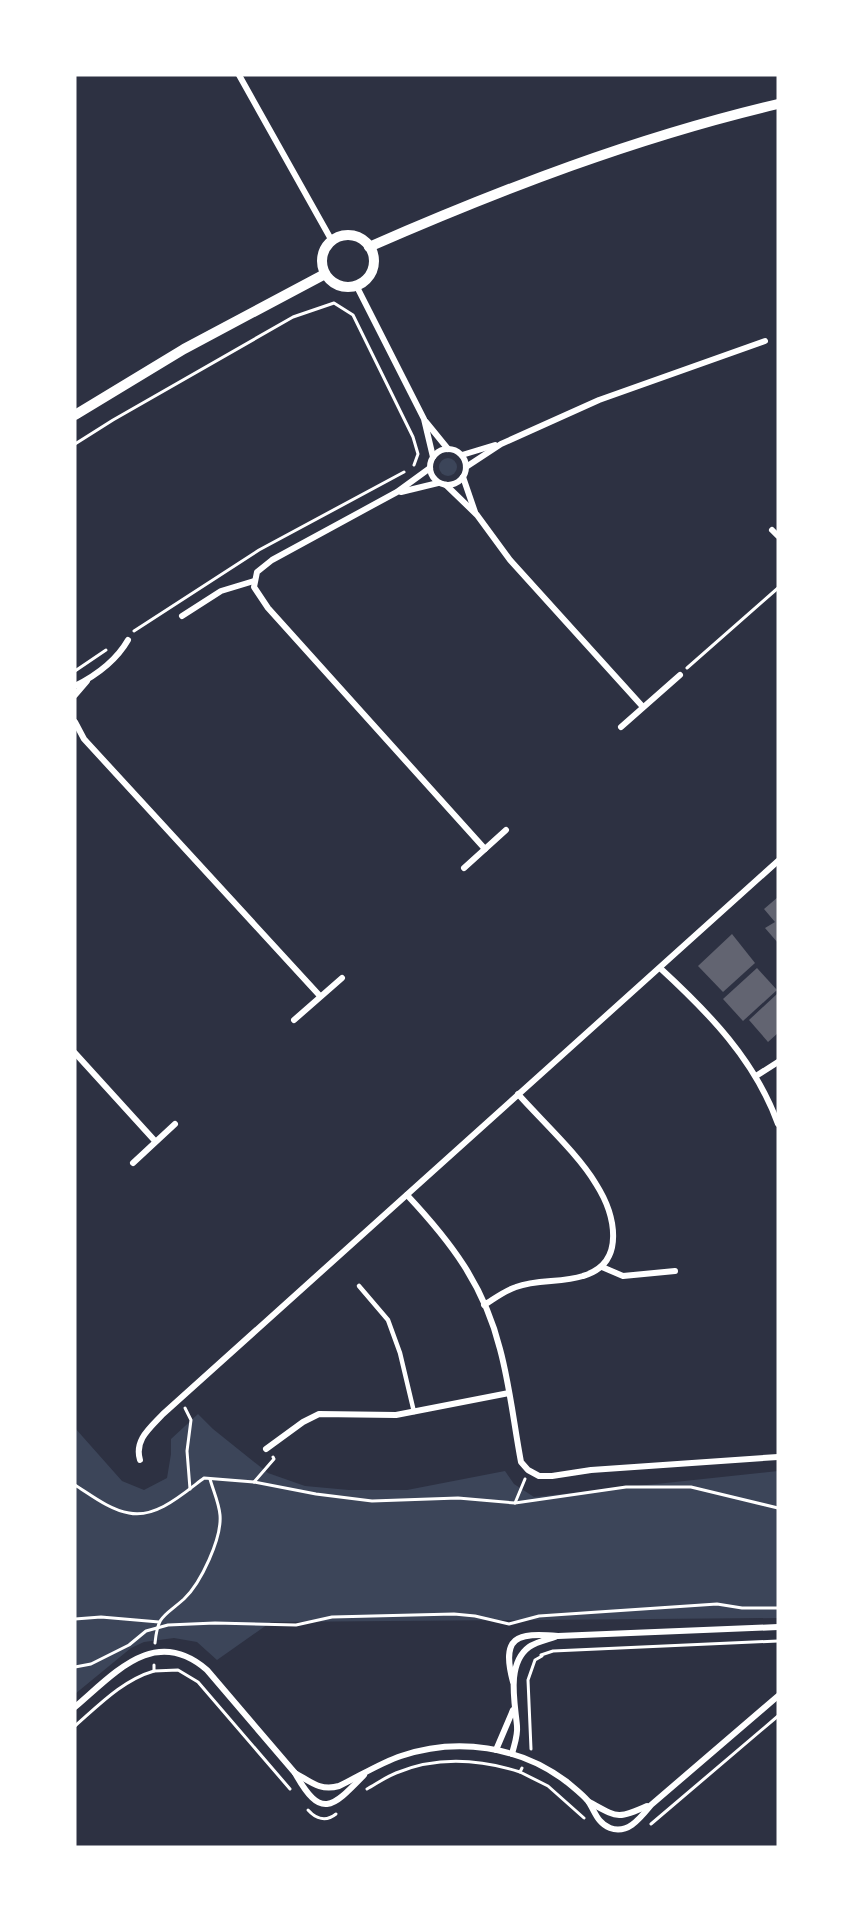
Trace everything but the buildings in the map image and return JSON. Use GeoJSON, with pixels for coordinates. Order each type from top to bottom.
{"type":"FeatureCollection","features":[{"type":"Feature","properties":{"kind":"street"},"geometry":{"type":"LineString","coordinates":[[239,75],[332,241]]}},
{"type":"Feature","properties":{"kind":"street"},"geometry":{"type":"LineString","coordinates":[[369,247],[493,195],[626,146],[719,118],[778,104]]}},
{"type":"Feature","properties":{"kind":"street"},"geometry":{"type":"LineString","coordinates":[[348,235],[357,237],[369,247],[373,255],[371,273],[365,280],[347,287],[339,285],[325,274],[322,257],[332,241],[348,235]]}},
{"type":"Feature","properties":{"kind":"street"},"geometry":{"type":"LineString","coordinates":[[75,415],[184,349],[325,274]]}},
{"type":"Feature","properties":{"kind":"street"},"geometry":{"type":"LineString","coordinates":[[356,285],[423,419],[433,457]]}},
{"type":"Feature","properties":{"kind":"street"},"geometry":{"type":"LineString","coordinates":[[462,455],[501,444],[598,400],[765,341]]}},
{"type":"Feature","properties":{"kind":"street"},"geometry":{"type":"LineString","coordinates":[[423,419],[448,448]]}},
{"type":"Feature","properties":{"kind":"street"},"geometry":{"type":"LineString","coordinates":[[466,467],[501,444]]}},
{"type":"Feature","properties":{"kind":"street"},"geometry":{"type":"LineString","coordinates":[[397,492],[438,483],[446,485],[456,483],[463,477],[466,467],[462,455],[456,450],[448,448],[437,452],[433,457],[431,474],[438,483]]}},
{"type":"Feature","properties":{"kind":"street"},"geometry":{"type":"LineString","coordinates":[[430,468],[397,492],[272,560],[257,572],[254,581],[256,592],[268,608],[485,849]]}},
{"type":"Feature","properties":{"kind":"street"},"geometry":{"type":"LineString","coordinates":[[463,477],[477,515]]}},
{"type":"Feature","properties":{"kind":"street"},"geometry":{"type":"LineString","coordinates":[[446,485],[477,515],[510,560],[643,707]]}},
{"type":"Feature","properties":{"kind":"street"},"geometry":{"type":"LineString","coordinates":[[772,530],[778,537]]}},
{"type":"Feature","properties":{"kind":"street"},"geometry":{"type":"LineString","coordinates":[[182,616],[221,591],[254,581]]}},
{"type":"Feature","properties":{"kind":"street"},"geometry":{"type":"LineString","coordinates":[[75,686],[89,679],[119,656],[128,640]]}},
{"type":"Feature","properties":{"kind":"street"},"geometry":{"type":"LineString","coordinates":[[621,727],[680,675]]}},
{"type":"Feature","properties":{"kind":"street"},"geometry":{"type":"LineString","coordinates":[[75,695],[89,679]]}},
{"type":"Feature","properties":{"kind":"street"},"geometry":{"type":"LineString","coordinates":[[75,722],[84,739],[320,996]]}},
{"type":"Feature","properties":{"kind":"street"},"geometry":{"type":"LineString","coordinates":[[75,734],[84,739]]}},
{"type":"Feature","properties":{"kind":"street"},"geometry":{"type":"LineString","coordinates":[[464,868],[506,830]]}},
{"type":"Feature","properties":{"kind":"street"},"geometry":{"type":"LineString","coordinates":[[140,1460],[137,1450],[144,1435],[162,1414],[778,861]]}},
{"type":"Feature","properties":{"kind":"street"},"geometry":{"type":"LineString","coordinates":[[660,968],[707,1013],[741,1053],[756,1076],[778,1124]]}},
{"type":"Feature","properties":{"kind":"street"},"geometry":{"type":"LineString","coordinates":[[294,1020],[342,978]]}},
{"type":"Feature","properties":{"kind":"street"},"geometry":{"type":"LineString","coordinates":[[75,1053],[155,1141]]}},
{"type":"Feature","properties":{"kind":"street"},"geometry":{"type":"LineString","coordinates":[[756,1076],[778,1062]]}},
{"type":"Feature","properties":{"kind":"street"},"geometry":{"type":"LineString","coordinates":[[484,1305],[515,1287],[534,1282],[583,1277],[602,1267],[610,1256],[614,1240],[609,1213],[597,1184],[518,1094]]}},
{"type":"Feature","properties":{"kind":"street"},"geometry":{"type":"LineString","coordinates":[[133,1162],[175,1124]]}},
{"type":"Feature","properties":{"kind":"street"},"geometry":{"type":"LineString","coordinates":[[407,1195],[452,1246],[465,1266],[484,1305],[500,1348],[521,1462],[528,1470],[539,1476],[552,1476],[591,1470],[778,1457]]}},
{"type":"Feature","properties":{"kind":"street"},"geometry":{"type":"LineString","coordinates":[[602,1267],[623,1276],[675,1271]]}},
{"type":"Feature","properties":{"kind":"street"},"geometry":{"type":"LineString","coordinates":[[266,1449],[303,1422],[320,1414],[396,1415],[509,1393]]}},
{"type":"Feature","properties":{"kind":"street"},"geometry":{"type":"LineString","coordinates":[[512,1754],[517,1734],[513,1710],[513,1682],[508,1655],[511,1645],[524,1635],[558,1636],[778,1627]]}},
{"type":"Feature","properties":{"kind":"street"},"geometry":{"type":"LineString","coordinates":[[513,1682],[522,1654],[535,1643],[558,1636]]}},
{"type":"Feature","properties":{"kind":"street"},"geometry":{"type":"LineString","coordinates":[[75,1707],[134,1659],[154,1652],[176,1653],[207,1670],[295,1773],[305,1791],[320,1804],[328,1805],[343,1797],[368,1772]]}},
{"type":"Feature","properties":{"kind":"street"},"geometry":{"type":"LineString","coordinates":[[588,1802],[602,1823],[612,1829],[621,1830],[637,1821],[651,1805],[778,1696]]}},
{"type":"Feature","properties":{"kind":"street"},"geometry":{"type":"LineString","coordinates":[[496,1750],[513,1710]]}},
{"type":"Feature","properties":{"kind":"street"},"geometry":{"type":"LineString","coordinates":[[295,1773],[313,1785],[329,1788],[339,1786],[399,1757],[434,1748],[471,1746],[496,1750],[526,1759],[554,1773],[588,1802],[612,1815],[630,1814],[651,1805]]}},
{"type":"Feature","properties":{"kind":"lane"},"geometry":{"type":"LineString","coordinates":[[359,1286],[388,1320],[400,1353],[414,1412]]}},
{"type":"Feature","properties":{"kind":"path"},"geometry":{"type":"LineString","coordinates":[[75,444],[293,317],[334,303],[353,315],[408,427],[418,454],[413,467]]}},
{"type":"Feature","properties":{"kind":"path"},"geometry":{"type":"LineString","coordinates":[[131,633],[259,550],[404,472]]}},
{"type":"Feature","properties":{"kind":"path"},"geometry":{"type":"LineString","coordinates":[[680,675],[778,588]]}},
{"type":"Feature","properties":{"kind":"path"},"geometry":{"type":"LineString","coordinates":[[75,670],[112,645]]}},
{"type":"Feature","properties":{"kind":"path"},"geometry":{"type":"LineString","coordinates":[[180,1398],[191,1420],[187,1450],[190,1489]]}},
{"type":"Feature","properties":{"kind":"path"},"geometry":{"type":"LineString","coordinates":[[254,1482],[274,1459],[266,1449]]}},
{"type":"Feature","properties":{"kind":"path"},"geometry":{"type":"LineString","coordinates":[[515,1503],[528,1470]]}},
{"type":"Feature","properties":{"kind":"path"},"geometry":{"type":"LineString","coordinates":[[75,1485],[104,1503],[130,1514],[152,1512],[204,1478],[254,1482],[316,1494],[372,1501],[458,1498],[515,1503],[626,1487],[691,1487],[778,1508]]}},
{"type":"Feature","properties":{"kind":"path"},"geometry":{"type":"LineString","coordinates":[[156,1628],[161,1617],[186,1597],[216,1545],[220,1515],[210,1479]]}},
{"type":"Feature","properties":{"kind":"path"},"geometry":{"type":"LineString","coordinates":[[75,1667],[91,1664],[129,1645],[146,1631],[168,1625],[215,1623],[296,1625],[332,1617],[454,1614],[509,1624],[539,1616],[717,1604],[742,1608],[778,1608]]}},
{"type":"Feature","properties":{"kind":"path"},"geometry":{"type":"LineString","coordinates":[[75,1619],[101,1617],[159,1622]]}},
{"type":"Feature","properties":{"kind":"path"},"geometry":{"type":"LineString","coordinates":[[363,1791],[396,1773],[435,1762],[468,1760],[520,1772],[531,1752],[528,1680],[535,1660],[554,1651],[778,1641]]}},
{"type":"Feature","properties":{"kind":"path"},"geometry":{"type":"LineString","coordinates":[[535,1643],[542,1656]]}},
{"type":"Feature","properties":{"kind":"path"},"geometry":{"type":"LineString","coordinates":[[154,1652],[154,1671]]}},
{"type":"Feature","properties":{"kind":"path"},"geometry":{"type":"LineString","coordinates":[[75,1726],[129,1681],[154,1671],[178,1670],[198,1682],[290,1789]]}},
{"type":"Feature","properties":{"kind":"path"},"geometry":{"type":"LineString","coordinates":[[304,1806],[316,1817],[325,1819],[343,1809]]}},
{"type":"Feature","properties":{"kind":"shaded area"},"geometry":{"type":"Polygon","coordinates":[[[448,458],[454,461],[457,467],[454,473],[448,476],[442,473],[439,467],[442,461],[448,458]]]}},
{"type":"Feature","properties":{"kind":"shaded area"},"geometry":{"type":"Polygon","coordinates":[[[198,1414],[213,1429],[268,1473],[305,1486],[349,1490],[407,1490],[505,1471],[514,1484],[534,1497],[778,1471],[778,1618],[271,1622],[217,1660],[197,1642],[174,1638],[144,1642],[131,1648],[75,1694],[75,1428],[122,1481],[144,1490],[167,1478],[171,1439],[198,1414]]]}}]}
